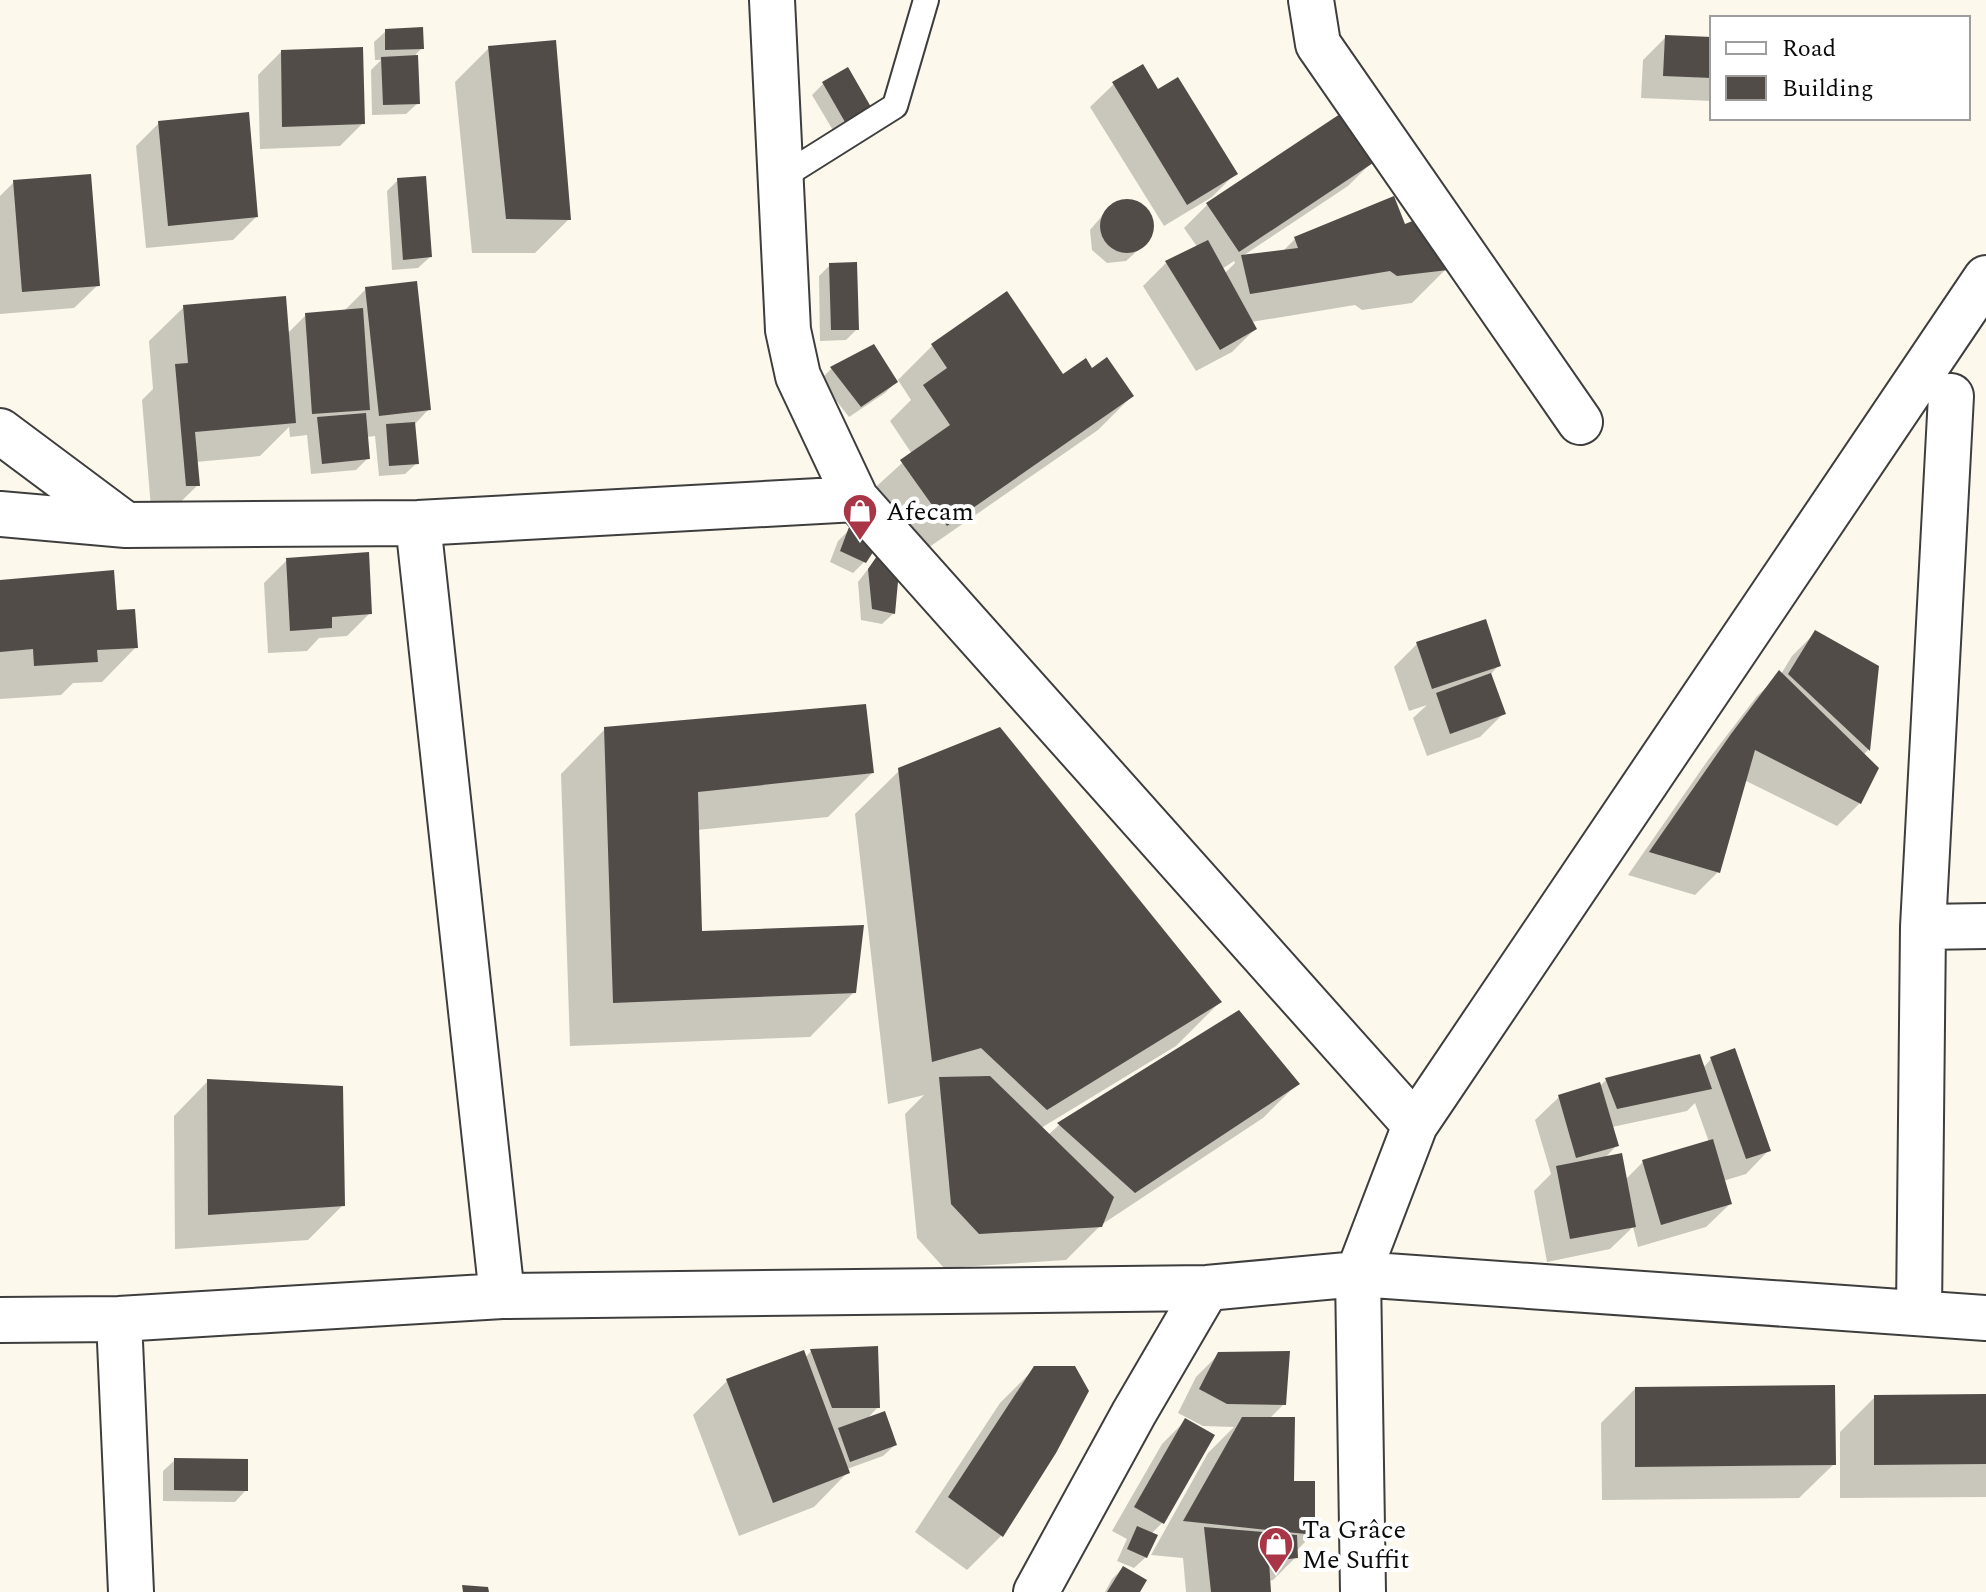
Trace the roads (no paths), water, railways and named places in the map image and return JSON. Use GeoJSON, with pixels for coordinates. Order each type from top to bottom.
{"type":"FeatureCollection","features":[{"type":"Feature","properties":{"kind":"street"},"geometry":{"type":"LineString","coordinates":[[772,0],[788,330],[798,376],[856,499],[1415,1125]]}},
{"type":"Feature","properties":{"kind":"street"},"geometry":{"type":"LineString","coordinates":[[1311,0],[1318,44],[1580,422]]}},
{"type":"Feature","properties":{"kind":"street"},"geometry":{"type":"LineString","coordinates":[[1919,1313],[1923,927],[1951,392],[1986,278]]}},
{"type":"Feature","properties":{"kind":"street"},"geometry":{"type":"LineString","coordinates":[[1363,1592],[1358,1274],[1415,1125],[1951,392]]}},
{"type":"Feature","properties":{"kind":"street"},"geometry":{"type":"LineString","coordinates":[[0,431],[126,525]]}},
{"type":"Feature","properties":{"kind":"street"},"geometry":{"type":"LineString","coordinates":[[0,514],[126,525],[418,523],[856,499]]}},
{"type":"Feature","properties":{"kind":"street"},"geometry":{"type":"LineString","coordinates":[[418,523],[502,1296]]}},
{"type":"Feature","properties":{"kind":"street"},"geometry":{"type":"LineString","coordinates":[[1923,927],[1986,926]]}},
{"type":"Feature","properties":{"kind":"street"},"geometry":{"type":"LineString","coordinates":[[0,1320],[119,1319],[502,1296],[1207,1288],[1358,1274],[1986,1318]]}},
{"type":"Feature","properties":{"kind":"street"},"geometry":{"type":"LineString","coordinates":[[1036,1592],[1207,1288]]}},
{"type":"Feature","properties":{"kind":"street"},"geometry":{"type":"LineString","coordinates":[[119,1319],[131,1592]]}},
{"type":"Feature","properties":{"kind":"lane"},"geometry":{"type":"LineString","coordinates":[[782,177],[895,106],[926,0]]}},
{"type":"Feature","properties":{"kind":"place","name":"Afecam"},"geometry":{"type":"Point","coordinates":[860,542]}},
{"type":"Feature","properties":{"kind":"place","name":"Ta Grâce Me Suffit"},"geometry":{"type":"Point","coordinates":[1276,1575]}}]}
